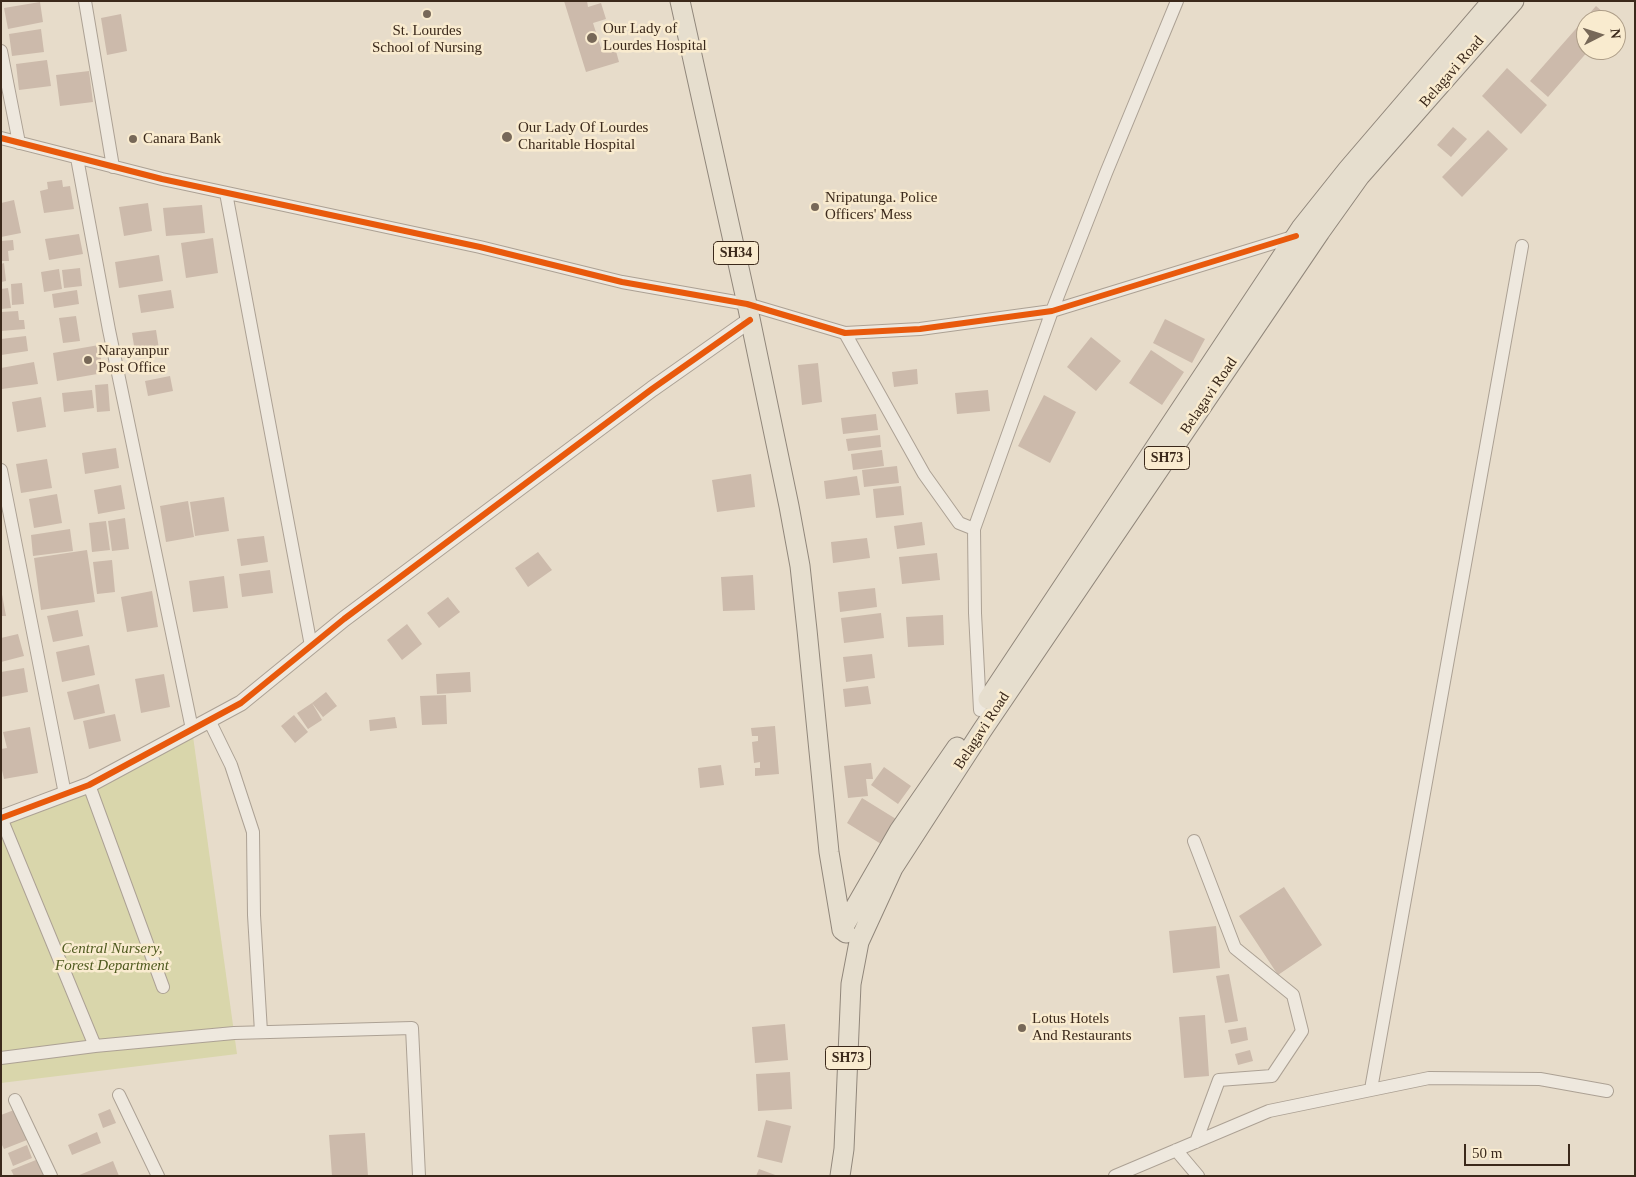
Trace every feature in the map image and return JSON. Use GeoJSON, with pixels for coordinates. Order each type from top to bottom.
{"type":"FeatureCollection","features":[{"type":"Feature","properties":{"kind":"main road","name":"SH34"},"geometry":{"type":"LineString","coordinates":[[680,1],[748,312],[800,566],[808,630],[828,852],[842,930]]}},
{"type":"Feature","properties":{"kind":"main road"},"geometry":{"type":"LineString","coordinates":[[859,942],[842,930],[899,831],[1296,236],[1348,170],[1492,1]]}},
{"type":"Feature","properties":{"kind":"main road","name":"Belagavi Road"},"geometry":{"type":"LineString","coordinates":[[859,942],[893,868],[983,729],[1320,232],[1360,176],[1514,1]]}},
{"type":"Feature","properties":{"kind":"main road","name":"SH73"},"geometry":{"type":"LineString","coordinates":[[840,1176],[844,1149],[851,984],[859,942]]}},
{"type":"Feature","properties":{"kind":"street"},"geometry":{"type":"LineString","coordinates":[[85,1],[113,167]]}},
{"type":"Feature","properties":{"kind":"street"},"geometry":{"type":"LineString","coordinates":[[980,710],[975,613],[974,529],[1052,311],[1106,173],[1177,1]]}},
{"type":"Feature","properties":{"kind":"street"},"geometry":{"type":"LineString","coordinates":[[1,51],[19,143]]}},
{"type":"Feature","properties":{"kind":"street"},"geometry":{"type":"LineString","coordinates":[[1,138],[162,179],[480,247],[748,312],[845,333],[920,329],[1052,311],[1296,236]]}},
{"type":"Feature","properties":{"kind":"street"},"geometry":{"type":"LineString","coordinates":[[77,158],[109,330],[192,730]]}},
{"type":"Feature","properties":{"kind":"street"},"geometry":{"type":"LineString","coordinates":[[226,193],[311,646]]}},
{"type":"Feature","properties":{"kind":"street"},"geometry":{"type":"LineString","coordinates":[[1371,1089],[1522,246]]}},
{"type":"Feature","properties":{"kind":"street"},"geometry":{"type":"LineString","coordinates":[[95,1046],[1,818],[89,785],[240,703],[344,618],[652,388],[748,312]]}},
{"type":"Feature","properties":{"kind":"street"},"geometry":{"type":"LineString","coordinates":[[845,333],[924,474],[959,523],[974,529]]}},
{"type":"Feature","properties":{"kind":"street"},"geometry":{"type":"LineString","coordinates":[[1,470],[65,794]]}},
{"type":"Feature","properties":{"kind":"street"},"geometry":{"type":"LineString","coordinates":[[209,720],[231,765],[253,832],[254,915],[261,1032]]}},
{"type":"Feature","properties":{"kind":"street"},"geometry":{"type":"LineString","coordinates":[[89,785],[163,987]]}},
{"type":"Feature","properties":{"kind":"street"},"geometry":{"type":"LineString","coordinates":[[1194,841],[1235,948],[1293,995],[1302,1032],[1272,1076],[1219,1080],[1196,1142]]}},
{"type":"Feature","properties":{"kind":"street"},"geometry":{"type":"LineString","coordinates":[[1,1058],[95,1046],[234,1033],[412,1028],[419,1176]]}},
{"type":"Feature","properties":{"kind":"street"},"geometry":{"type":"LineString","coordinates":[[1115,1176],[1269,1112],[1429,1078],[1540,1079],[1607,1091]]}},
{"type":"Feature","properties":{"kind":"street"},"geometry":{"type":"LineString","coordinates":[[119,1095],[158,1176]]}},
{"type":"Feature","properties":{"kind":"street"},"geometry":{"type":"LineString","coordinates":[[15,1100],[51,1176]]}},
{"type":"Feature","properties":{"kind":"street"},"geometry":{"type":"LineString","coordinates":[[1176,1150],[1198,1176]]}},
{"type":"Feature","properties":{"kind":"green space","name":"Central Nursery, Forest Department"},"geometry":{"type":"Polygon","coordinates":[[[192,729],[237,1054],[1,1083],[1,818],[192,729]]]}},
{"type":"Feature","properties":{"kind":"building"},"geometry":{"type":"Polygon","coordinates":[[[564,1],[587,1],[588,7],[601,3],[606,19],[593,23],[601,48],[614,44],[619,62],[586,72],[564,1]]]}},
{"type":"Feature","properties":{"kind":"building"},"geometry":{"type":"Polygon","coordinates":[[[40,2],[43,22],[8,29],[4,8],[40,2]]]}},
{"type":"Feature","properties":{"kind":"building"},"geometry":{"type":"Polygon","coordinates":[[[1596,6],[1601,10],[1592,10],[1596,6]]]}},
{"type":"Feature","properties":{"kind":"building"},"geometry":{"type":"Polygon","coordinates":[[[121,14],[127,51],[107,55],[101,18],[121,14]]]}},
{"type":"Feature","properties":{"kind":"building"},"geometry":{"type":"Polygon","coordinates":[[[41,29],[44,52],[12,56],[9,34],[41,29]]]}},
{"type":"Feature","properties":{"kind":"building"},"geometry":{"type":"Polygon","coordinates":[[[1576,29],[1576,60],[1580,60],[1548,97],[1530,81],[1576,29]]]}},
{"type":"Feature","properties":{"kind":"building"},"geometry":{"type":"Polygon","coordinates":[[[47,60],[51,86],[19,90],[16,64],[47,60]]]}},
{"type":"Feature","properties":{"kind":"building"},"geometry":{"type":"Polygon","coordinates":[[[1507,68],[1547,105],[1521,134],[1482,96],[1507,68]]]}},
{"type":"Feature","properties":{"kind":"building"},"geometry":{"type":"Polygon","coordinates":[[[89,71],[93,102],[60,106],[56,75],[89,71]]]}},
{"type":"Feature","properties":{"kind":"building"},"geometry":{"type":"Polygon","coordinates":[[[1453,127],[1467,139],[1451,157],[1437,145],[1453,127]]]}},
{"type":"Feature","properties":{"kind":"building"},"geometry":{"type":"Polygon","coordinates":[[[1488,130],[1508,149],[1462,197],[1442,177],[1488,130]]]}},
{"type":"Feature","properties":{"kind":"building"},"geometry":{"type":"Polygon","coordinates":[[[62,180],[63,187],[70,186],[74,209],[44,213],[40,191],[48,189],[47,182],[62,180]]]}},
{"type":"Feature","properties":{"kind":"building"},"geometry":{"type":"Polygon","coordinates":[[[14,200],[21,233],[1,237],[1,203],[14,200]]]}},
{"type":"Feature","properties":{"kind":"building"},"geometry":{"type":"Polygon","coordinates":[[[148,203],[152,231],[124,236],[119,207],[148,203]]]}},
{"type":"Feature","properties":{"kind":"building"},"geometry":{"type":"Polygon","coordinates":[[[202,205],[205,233],[166,236],[163,208],[202,205]]]}},
{"type":"Feature","properties":{"kind":"building"},"geometry":{"type":"Polygon","coordinates":[[[79,234],[83,254],[49,260],[45,239],[79,234]]]}},
{"type":"Feature","properties":{"kind":"building"},"geometry":{"type":"Polygon","coordinates":[[[213,238],[218,273],[186,278],[181,243],[213,238]]]}},
{"type":"Feature","properties":{"kind":"building"},"geometry":{"type":"Polygon","coordinates":[[[13,240],[14,250],[8,251],[9,261],[1,261],[1,241],[13,240]]]}},
{"type":"Feature","properties":{"kind":"building"},"geometry":{"type":"Polygon","coordinates":[[[159,255],[163,281],[119,288],[115,262],[159,255]]]}},
{"type":"Feature","properties":{"kind":"building"},"geometry":{"type":"Polygon","coordinates":[[[4,263],[6,281],[1,282],[1,264],[4,263]]]}},
{"type":"Feature","properties":{"kind":"building"},"geometry":{"type":"Polygon","coordinates":[[[80,268],[82,286],[64,288],[62,270],[80,268]]]}},
{"type":"Feature","properties":{"kind":"building"},"geometry":{"type":"Polygon","coordinates":[[[59,269],[62,289],[44,292],[41,272],[59,269]]]}},
{"type":"Feature","properties":{"kind":"building"},"geometry":{"type":"Polygon","coordinates":[[[22,283],[24,304],[12,305],[11,284],[22,283]]]}},
{"type":"Feature","properties":{"kind":"building"},"geometry":{"type":"Polygon","coordinates":[[[8,288],[11,308],[1,309],[1,289],[8,288]]]}},
{"type":"Feature","properties":{"kind":"building"},"geometry":{"type":"Polygon","coordinates":[[[77,290],[79,304],[54,308],[52,294],[77,290]]]}},
{"type":"Feature","properties":{"kind":"building"},"geometry":{"type":"Polygon","coordinates":[[[171,290],[174,308],[141,313],[138,295],[171,290]]]}},
{"type":"Feature","properties":{"kind":"building"},"geometry":{"type":"Polygon","coordinates":[[[18,311],[19,320],[24,320],[25,329],[1,331],[1,312],[18,311]]]}},
{"type":"Feature","properties":{"kind":"building"},"geometry":{"type":"Polygon","coordinates":[[[76,316],[80,341],[63,343],[59,318],[76,316]]]}},
{"type":"Feature","properties":{"kind":"building"},"geometry":{"type":"Polygon","coordinates":[[[1165,319],[1205,339],[1192,363],[1153,343],[1165,319]]]}},
{"type":"Feature","properties":{"kind":"building"},"geometry":{"type":"Polygon","coordinates":[[[156,330],[159,349],[135,352],[132,333],[156,330]]]}},
{"type":"Feature","properties":{"kind":"building"},"geometry":{"type":"Polygon","coordinates":[[[26,336],[28,351],[1,355],[1,339],[26,336]]]}},
{"type":"Feature","properties":{"kind":"building"},"geometry":{"type":"Polygon","coordinates":[[[1091,337],[1121,361],[1096,391],[1067,367],[1091,337]]]}},
{"type":"Feature","properties":{"kind":"building"},"geometry":{"type":"Polygon","coordinates":[[[99,345],[103,373],[57,381],[53,353],[99,345]]]}},
{"type":"Feature","properties":{"kind":"building"},"geometry":{"type":"Polygon","coordinates":[[[1151,350],[1184,372],[1162,405],[1129,383],[1151,350]]]}},
{"type":"Feature","properties":{"kind":"building"},"geometry":{"type":"Polygon","coordinates":[[[34,362],[38,384],[2,389],[1,368],[34,362]]]}},
{"type":"Feature","properties":{"kind":"building"},"geometry":{"type":"Polygon","coordinates":[[[818,363],[822,402],[802,405],[798,365],[818,363]]]}},
{"type":"Feature","properties":{"kind":"building"},"geometry":{"type":"Polygon","coordinates":[[[917,369],[918,384],[894,387],[892,372],[917,369]]]}},
{"type":"Feature","properties":{"kind":"building"},"geometry":{"type":"Polygon","coordinates":[[[170,376],[173,391],[148,396],[145,381],[170,376]]]}},
{"type":"Feature","properties":{"kind":"building"},"geometry":{"type":"Polygon","coordinates":[[[108,384],[110,411],[97,412],[95,385],[108,384]]]}},
{"type":"Feature","properties":{"kind":"building"},"geometry":{"type":"Polygon","coordinates":[[[92,390],[94,408],[64,412],[62,393],[92,390]]]}},
{"type":"Feature","properties":{"kind":"building"},"geometry":{"type":"Polygon","coordinates":[[[988,390],[990,411],[957,414],[955,393],[988,390]]]}},
{"type":"Feature","properties":{"kind":"building"},"geometry":{"type":"Polygon","coordinates":[[[1044,395],[1076,412],[1050,463],[1018,446],[1044,395]]]}},
{"type":"Feature","properties":{"kind":"building"},"geometry":{"type":"Polygon","coordinates":[[[41,397],[46,427],[17,432],[12,402],[41,397]]]}},
{"type":"Feature","properties":{"kind":"building"},"geometry":{"type":"Polygon","coordinates":[[[876,414],[878,430],[843,434],[841,418],[876,414]]]}},
{"type":"Feature","properties":{"kind":"building"},"geometry":{"type":"Polygon","coordinates":[[[880,435],[881,447],[848,451],[846,439],[880,435]]]}},
{"type":"Feature","properties":{"kind":"building"},"geometry":{"type":"Polygon","coordinates":[[[116,448],[119,468],[85,474],[82,453],[116,448]]]}},
{"type":"Feature","properties":{"kind":"building"},"geometry":{"type":"Polygon","coordinates":[[[882,450],[884,466],[853,470],[851,454],[882,450]]]}},
{"type":"Feature","properties":{"kind":"building"},"geometry":{"type":"Polygon","coordinates":[[[47,459],[52,488],[21,493],[16,464],[47,459]]]}},
{"type":"Feature","properties":{"kind":"building"},"geometry":{"type":"Polygon","coordinates":[[[897,466],[899,483],[864,487],[862,470],[897,466]]]}},
{"type":"Feature","properties":{"kind":"building"},"geometry":{"type":"Polygon","coordinates":[[[751,474],[755,507],[717,512],[712,480],[751,474]]]}},
{"type":"Feature","properties":{"kind":"building"},"geometry":{"type":"Polygon","coordinates":[[[857,476],[860,495],[826,499],[824,481],[857,476]]]}},
{"type":"Feature","properties":{"kind":"building"},"geometry":{"type":"Polygon","coordinates":[[[121,485],[125,509],[98,514],[94,490],[121,485]]]}},
{"type":"Feature","properties":{"kind":"building"},"geometry":{"type":"Polygon","coordinates":[[[901,486],[904,515],[876,518],[873,489],[901,486]]]}},
{"type":"Feature","properties":{"kind":"building"},"geometry":{"type":"Polygon","coordinates":[[[57,494],[62,523],[34,528],[29,499],[57,494]]]}},
{"type":"Feature","properties":{"kind":"building"},"geometry":{"type":"Polygon","coordinates":[[[224,497],[229,531],[195,536],[190,502],[224,497]]]}},
{"type":"Feature","properties":{"kind":"building"},"geometry":{"type":"Polygon","coordinates":[[[188,501],[194,537],[166,542],[160,506],[188,501]]]}},
{"type":"Feature","properties":{"kind":"building"},"geometry":{"type":"Polygon","coordinates":[[[125,518],[129,549],[112,551],[108,521],[125,518]]]}},
{"type":"Feature","properties":{"kind":"building"},"geometry":{"type":"Polygon","coordinates":[[[106,521],[110,550],[92,552],[89,523],[106,521]]]}},
{"type":"Feature","properties":{"kind":"building"},"geometry":{"type":"Polygon","coordinates":[[[922,522],[925,545],[897,549],[894,526],[922,522]]]}},
{"type":"Feature","properties":{"kind":"building"},"geometry":{"type":"Polygon","coordinates":[[[70,529],[73,551],[33,556],[31,535],[70,529]]]}},
{"type":"Feature","properties":{"kind":"building"},"geometry":{"type":"Polygon","coordinates":[[[264,536],[268,562],[241,566],[237,539],[264,536]]]}},
{"type":"Feature","properties":{"kind":"building"},"geometry":{"type":"Polygon","coordinates":[[[867,538],[870,558],[833,563],[831,542],[867,538]]]}},
{"type":"Feature","properties":{"kind":"building"},"geometry":{"type":"Polygon","coordinates":[[[87,550],[95,602],[41,610],[34,558],[87,550]]]}},
{"type":"Feature","properties":{"kind":"building"},"geometry":{"type":"Polygon","coordinates":[[[538,552],[552,570],[528,587],[515,568],[538,552]]]}},
{"type":"Feature","properties":{"kind":"building"},"geometry":{"type":"Polygon","coordinates":[[[937,553],[940,580],[902,584],[899,557],[937,553]]]}},
{"type":"Feature","properties":{"kind":"building"},"geometry":{"type":"Polygon","coordinates":[[[112,560],[115,592],[97,594],[93,562],[112,560]]]}},
{"type":"Feature","properties":{"kind":"building"},"geometry":{"type":"Polygon","coordinates":[[[270,570],[273,593],[242,597],[239,574],[270,570]]]}},
{"type":"Feature","properties":{"kind":"building"},"geometry":{"type":"Polygon","coordinates":[[[753,575],[755,610],[723,611],[721,577],[753,575]]]}},
{"type":"Feature","properties":{"kind":"building"},"geometry":{"type":"Polygon","coordinates":[[[224,576],[228,608],[193,612],[189,581],[224,576]]]}},
{"type":"Feature","properties":{"kind":"building"},"geometry":{"type":"Polygon","coordinates":[[[875,588],[877,607],[840,612],[838,592],[875,588]]]}},
{"type":"Feature","properties":{"kind":"building"},"geometry":{"type":"Polygon","coordinates":[[[1,589],[6,616],[1,616],[1,589]]]}},
{"type":"Feature","properties":{"kind":"building"},"geometry":{"type":"Polygon","coordinates":[[[152,591],[158,627],[127,632],[121,597],[152,591]]]}},
{"type":"Feature","properties":{"kind":"building"},"geometry":{"type":"Polygon","coordinates":[[[448,597],[460,612],[439,628],[427,613],[448,597]]]}},
{"type":"Feature","properties":{"kind":"building"},"geometry":{"type":"Polygon","coordinates":[[[78,610],[83,636],[53,642],[47,616],[78,610]]]}},
{"type":"Feature","properties":{"kind":"building"},"geometry":{"type":"Polygon","coordinates":[[[881,613],[884,638],[844,643],[841,618],[881,613]]]}},
{"type":"Feature","properties":{"kind":"building"},"geometry":{"type":"Polygon","coordinates":[[[943,615],[944,645],[908,647],[906,617],[943,615]]]}},
{"type":"Feature","properties":{"kind":"building"},"geometry":{"type":"Polygon","coordinates":[[[407,624],[422,644],[402,660],[387,640],[407,624]]]}},
{"type":"Feature","properties":{"kind":"building"},"geometry":{"type":"Polygon","coordinates":[[[18,634],[24,656],[1,662],[1,638],[18,634]]]}},
{"type":"Feature","properties":{"kind":"building"},"geometry":{"type":"Polygon","coordinates":[[[89,645],[95,675],[62,682],[56,652],[89,645]]]}},
{"type":"Feature","properties":{"kind":"building"},"geometry":{"type":"Polygon","coordinates":[[[872,654],[875,678],[846,682],[843,657],[872,654]]]}},
{"type":"Feature","properties":{"kind":"building"},"geometry":{"type":"Polygon","coordinates":[[[24,668],[28,692],[1,697],[1,672],[24,668]]]}},
{"type":"Feature","properties":{"kind":"building"},"geometry":{"type":"Polygon","coordinates":[[[470,672],[471,692],[437,694],[436,674],[470,672]]]}},
{"type":"Feature","properties":{"kind":"building"},"geometry":{"type":"Polygon","coordinates":[[[164,674],[170,707],[141,713],[135,679],[164,674]]]}},
{"type":"Feature","properties":{"kind":"building"},"geometry":{"type":"Polygon","coordinates":[[[99,684],[105,713],[74,720],[67,692],[99,684]]]}},
{"type":"Feature","properties":{"kind":"building"},"geometry":{"type":"Polygon","coordinates":[[[868,686],[871,704],[845,707],[843,689],[868,686]]]}},
{"type":"Feature","properties":{"kind":"building"},"geometry":{"type":"Polygon","coordinates":[[[326,692],[337,706],[323,717],[312,703],[326,692]]]}},
{"type":"Feature","properties":{"kind":"building"},"geometry":{"type":"Polygon","coordinates":[[[446,695],[447,724],[422,725],[420,696],[446,695]]]}},
{"type":"Feature","properties":{"kind":"building"},"geometry":{"type":"Polygon","coordinates":[[[312,703],[322,720],[308,729],[297,713],[312,703]]]}},
{"type":"Feature","properties":{"kind":"building"},"geometry":{"type":"Polygon","coordinates":[[[115,714],[121,741],[89,749],[83,721],[115,714]]]}},
{"type":"Feature","properties":{"kind":"building"},"geometry":{"type":"Polygon","coordinates":[[[294,715],[308,732],[295,743],[281,726],[294,715]]]}},
{"type":"Feature","properties":{"kind":"building"},"geometry":{"type":"Polygon","coordinates":[[[395,717],[397,728],[370,731],[369,720],[395,717]]]}},
{"type":"Feature","properties":{"kind":"building"},"geometry":{"type":"Polygon","coordinates":[[[775,726],[779,774],[755,776],[755,768],[760,768],[760,762],[754,763],[752,742],[758,741],[758,736],[752,736],[751,728],[775,726]]]}},
{"type":"Feature","properties":{"kind":"building"},"geometry":{"type":"Polygon","coordinates":[[[30,727],[38,773],[4,779],[1,766],[1,749],[7,748],[3,732],[30,727]]]}},
{"type":"Feature","properties":{"kind":"building"},"geometry":{"type":"Polygon","coordinates":[[[871,763],[873,779],[866,779],[868,796],[848,798],[844,766],[871,763]]]}},
{"type":"Feature","properties":{"kind":"building"},"geometry":{"type":"Polygon","coordinates":[[[721,765],[724,785],[700,788],[698,768],[721,765]]]}},
{"type":"Feature","properties":{"kind":"building"},"geometry":{"type":"Polygon","coordinates":[[[884,767],[911,786],[898,804],[871,785],[884,767]]]}},
{"type":"Feature","properties":{"kind":"building"},"geometry":{"type":"Polygon","coordinates":[[[862,798],[896,819],[881,844],[847,823],[862,798]]]}},
{"type":"Feature","properties":{"kind":"building"},"geometry":{"type":"Polygon","coordinates":[[[1284,887],[1322,945],[1278,975],[1239,916],[1284,887]]]}},
{"type":"Feature","properties":{"kind":"building"},"geometry":{"type":"Polygon","coordinates":[[[1216,926],[1220,968],[1173,973],[1169,931],[1216,926]]]}},
{"type":"Feature","properties":{"kind":"building"},"geometry":{"type":"Polygon","coordinates":[[[1229,974],[1238,1021],[1225,1023],[1216,976],[1229,974]]]}},
{"type":"Feature","properties":{"kind":"building"},"geometry":{"type":"Polygon","coordinates":[[[1205,1015],[1209,1076],[1184,1078],[1179,1017],[1205,1015]]]}},
{"type":"Feature","properties":{"kind":"building"},"geometry":{"type":"Polygon","coordinates":[[[785,1024],[788,1060],[755,1063],[752,1027],[785,1024]]]}},
{"type":"Feature","properties":{"kind":"building"},"geometry":{"type":"Polygon","coordinates":[[[1246,1027],[1248,1040],[1231,1044],[1228,1030],[1246,1027]]]}},
{"type":"Feature","properties":{"kind":"building"},"geometry":{"type":"Polygon","coordinates":[[[1250,1050],[1253,1061],[1238,1065],[1235,1054],[1250,1050]]]}},
{"type":"Feature","properties":{"kind":"building"},"geometry":{"type":"Polygon","coordinates":[[[790,1072],[792,1109],[758,1111],[756,1074],[790,1072]]]}},
{"type":"Feature","properties":{"kind":"building"},"geometry":{"type":"Polygon","coordinates":[[[110,1109],[116,1123],[103,1128],[98,1114],[110,1109]]]}},
{"type":"Feature","properties":{"kind":"building"},"geometry":{"type":"Polygon","coordinates":[[[14,1110],[27,1140],[4,1149],[1,1143],[1,1115],[14,1110]]]}},
{"type":"Feature","properties":{"kind":"building"},"geometry":{"type":"Polygon","coordinates":[[[766,1120],[791,1126],[782,1163],[757,1157],[766,1120]]]}},
{"type":"Feature","properties":{"kind":"building"},"geometry":{"type":"Polygon","coordinates":[[[97,1132],[101,1143],[72,1155],[68,1145],[97,1132]]]}},
{"type":"Feature","properties":{"kind":"building"},"geometry":{"type":"Polygon","coordinates":[[[365,1133],[368,1176],[332,1176],[329,1135],[365,1133]]]}},
{"type":"Feature","properties":{"kind":"building"},"geometry":{"type":"Polygon","coordinates":[[[27,1145],[32,1158],[13,1166],[8,1153],[27,1145]]]}},
{"type":"Feature","properties":{"kind":"building"},"geometry":{"type":"Polygon","coordinates":[[[41,1158],[48,1176],[14,1176],[11,1170],[41,1158]]]}},
{"type":"Feature","properties":{"kind":"building"},"geometry":{"type":"Polygon","coordinates":[[[113,1161],[119,1176],[77,1176],[113,1161]]]}},
{"type":"Feature","properties":{"kind":"building"},"geometry":{"type":"Polygon","coordinates":[[[759,1169],[778,1176],[756,1176],[759,1169]]]}},
{"type":"Feature","properties":{"kind":"cycle path"},"geometry":{"type":"LineString","coordinates":[[1,138],[162,179],[480,247],[622,282],[747,304],[845,333],[920,329],[1052,311],[1296,236]]}},
{"type":"Feature","properties":{"kind":"cycle path"},"geometry":{"type":"LineString","coordinates":[[1,818],[89,785],[241,703],[344,619],[652,389],[750,320]]}},
{"type":"Feature","properties":{"kind":"place","name":"St. Lourdes School of Nursing"},"geometry":{"type":"Point","coordinates":[427,14]}},
{"type":"Feature","properties":{"kind":"place","name":"Our Lady of Lourdes Hospital"},"geometry":{"type":"Point","coordinates":[592,38]}},
{"type":"Feature","properties":{"kind":"place","name":"Our Lady Of Lourdes Charitable Hospital"},"geometry":{"type":"Point","coordinates":[507,137]}},
{"type":"Feature","properties":{"kind":"place","name":"Canara Bank"},"geometry":{"type":"Point","coordinates":[133,139]}},
{"type":"Feature","properties":{"kind":"place","name":"Nripatunga. Police Officers' Mess"},"geometry":{"type":"Point","coordinates":[815,207]}},
{"type":"Feature","properties":{"kind":"place","name":"Narayanpur Post Office"},"geometry":{"type":"Point","coordinates":[88,360]}},
{"type":"Feature","properties":{"kind":"place","name":"Lotus Hotels And Restaurants"},"geometry":{"type":"Point","coordinates":[1022,1028]}}]}
